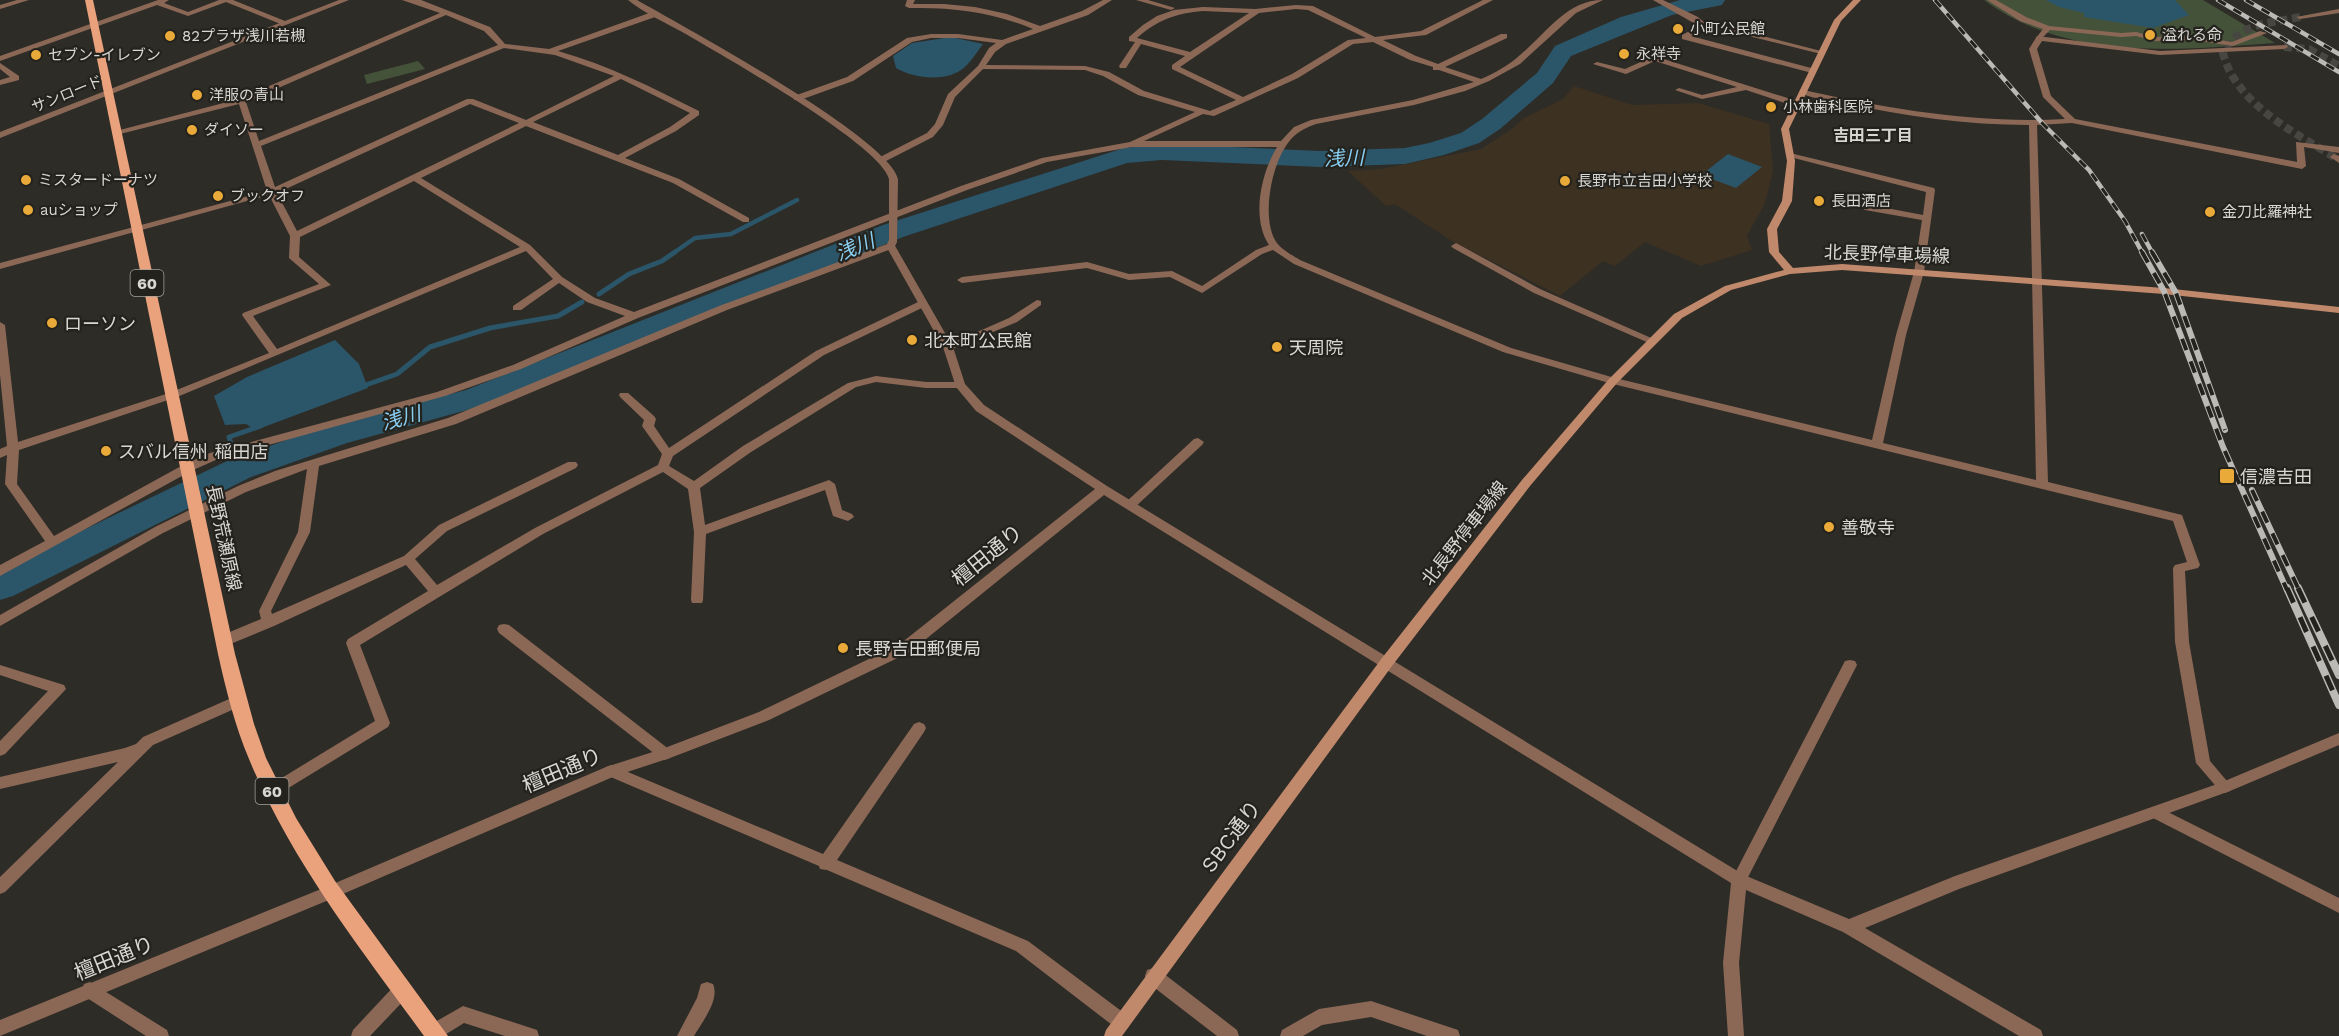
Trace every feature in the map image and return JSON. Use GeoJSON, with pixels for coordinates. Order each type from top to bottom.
{"type":"FeatureCollection","features":[{"type":"Feature","properties":{"kind":"main road","name":"長野荒瀬原線"},"geometry":{"type":"LineString","coordinates":[[89,0],[135,229],[197,507],[236,702],[272,791],[331,892],[436,1034]]}},
{"type":"Feature","properties":{"kind":"main road"},"geometry":{"type":"LineString","coordinates":[[1790,271],[1774,252],[1772,229],[1787,201],[1790,156],[1785,129],[1838,20],[1857,0]]}},
{"type":"Feature","properties":{"kind":"main road","name":"北長野停車場線"},"geometry":{"type":"LineString","coordinates":[[1387,662],[1526,483],[1613,381],[1678,316],[1728,288],[1790,271],[1842,267],[2038,281],[2339,310]]}},
{"type":"Feature","properties":{"kind":"main road","name":"SBC通り"},"geometry":{"type":"LineString","coordinates":[[1112,1036],[1153,976],[1387,662]]}},
{"type":"Feature","properties":{"kind":"street"},"geometry":{"type":"LineString","coordinates":[[0,8],[25,0]]}},
{"type":"Feature","properties":{"kind":"street"},"geometry":{"type":"LineString","coordinates":[[0,59],[161,1],[188,14],[226,0],[286,23]]}},
{"type":"Feature","properties":{"kind":"street","name":"サンロード"},"geometry":{"type":"LineString","coordinates":[[0,135],[345,0]]}},
{"type":"Feature","properties":{"kind":"street"},"geometry":{"type":"LineString","coordinates":[[406,0],[417,1],[487,29],[503,46]]}},
{"type":"Feature","properties":{"kind":"street"},"geometry":{"type":"LineString","coordinates":[[632,0],[797,98],[883,159],[893,175],[891,244],[922,304],[948,347],[960,385],[980,408],[1102,489],[1739,880],[1849,927],[2035,1036]]}},
{"type":"Feature","properties":{"kind":"street"},"geometry":{"type":"LineString","coordinates":[[911,0],[909,6],[969,6],[1005,14],[1038,28]]}},
{"type":"Feature","properties":{"kind":"street"},"geometry":{"type":"LineString","coordinates":[[935,5],[944,0]]}},
{"type":"Feature","properties":{"kind":"street"},"geometry":{"type":"LineString","coordinates":[[1089,0],[1106,1]]}},
{"type":"Feature","properties":{"kind":"street"},"geometry":{"type":"LineString","coordinates":[[1140,0],[1171,8],[1204,5],[1257,11],[1299,6],[1310,8],[1437,68],[1479,81]]}},
{"type":"Feature","properties":{"kind":"street"},"geometry":{"type":"LineString","coordinates":[[981,67],[1085,68],[1106,74],[1141,93],[1211,114],[1295,76],[1351,42],[1423,33],[1489,0]]}},
{"type":"Feature","properties":{"kind":"street"},"geometry":{"type":"LineString","coordinates":[[1599,0],[1574,11],[1556,25],[1533,51],[1507,69],[1451,93],[1314,122],[1296,129],[1282,146],[1271,167],[1265,199],[1265,223],[1271,242],[1297,262],[1477,340],[1613,381],[2042,483],[2178,518],[2194,565],[2179,568],[2182,642],[2203,763],[2225,787]]}},
{"type":"Feature","properties":{"kind":"street"},"geometry":{"type":"LineString","coordinates":[[1990,0],[2023,19],[2048,28],[2121,35],[2136,34],[2155,39],[2193,38],[2233,44],[2263,33]]}},
{"type":"Feature","properties":{"kind":"street"},"geometry":{"type":"LineString","coordinates":[[883,159],[930,135],[939,125],[951,96],[981,67],[992,50],[1003,42],[1085,13],[1106,1]]}},
{"type":"Feature","properties":{"kind":"street"},"geometry":{"type":"LineString","coordinates":[[1659,1],[1704,26],[1724,28],[1821,52]]}},
{"type":"Feature","properties":{"kind":"street"},"geometry":{"type":"LineString","coordinates":[[1171,8],[1144,23],[1132,39],[1191,55]]}},
{"type":"Feature","properties":{"kind":"street"},"geometry":{"type":"LineString","coordinates":[[1241,99],[1175,67],[1257,11]]}},
{"type":"Feature","properties":{"kind":"street"},"geometry":{"type":"LineString","coordinates":[[2300,17],[2339,11]]}},
{"type":"Feature","properties":{"kind":"street"},"geometry":{"type":"LineString","coordinates":[[116,132],[242,101],[445,13]]}},
{"type":"Feature","properties":{"kind":"street"},"geometry":{"type":"LineString","coordinates":[[550,51],[655,14]]}},
{"type":"Feature","properties":{"kind":"street"},"geometry":{"type":"LineString","coordinates":[[1704,26],[1684,37],[1812,71]]}},
{"type":"Feature","properties":{"kind":"street"},"geometry":{"type":"LineString","coordinates":[[2048,28],[2033,49],[2047,97],[2072,120]]}},
{"type":"Feature","properties":{"kind":"street"},"geometry":{"type":"LineString","coordinates":[[797,98],[850,78],[910,40],[931,36],[958,36],[1003,42]]}},
{"type":"Feature","properties":{"kind":"street"},"geometry":{"type":"LineString","coordinates":[[1437,68],[1504,36]]}},
{"type":"Feature","properties":{"kind":"street"},"geometry":{"type":"LineString","coordinates":[[2040,38],[2160,53],[2284,47]]}},
{"type":"Feature","properties":{"kind":"street"},"geometry":{"type":"LineString","coordinates":[[1123,66],[1139,41]]}},
{"type":"Feature","properties":{"kind":"street"},"geometry":{"type":"LineString","coordinates":[[257,145],[503,46],[532,47],[583,58],[696,113],[674,129],[618,158]]}},
{"type":"Feature","properties":{"kind":"street"},"geometry":{"type":"LineString","coordinates":[[1597,64],[1626,72],[1654,58],[1797,104]]}},
{"type":"Feature","properties":{"kind":"street"},"geometry":{"type":"LineString","coordinates":[[0,65],[16,78],[0,83]]}},
{"type":"Feature","properties":{"kind":"street"},"geometry":{"type":"LineString","coordinates":[[295,236],[621,76]]}},
{"type":"Feature","properties":{"kind":"street"},"geometry":{"type":"LineString","coordinates":[[1679,90],[1702,97],[1746,88]]}},
{"type":"Feature","properties":{"kind":"street"},"geometry":{"type":"LineString","coordinates":[[1803,92],[1899,114],[2033,125],[2072,120],[2302,166],[2300,144],[2337,156]]}},
{"type":"Feature","properties":{"kind":"street"},"geometry":{"type":"LineString","coordinates":[[242,101],[272,192],[295,236],[294,258],[327,285],[247,315],[275,354]]}},
{"type":"Feature","properties":{"kind":"street"},"geometry":{"type":"LineString","coordinates":[[0,266],[272,192],[470,101],[676,181],[746,220]]}},
{"type":"Feature","properties":{"kind":"street"},"geometry":{"type":"LineString","coordinates":[[1132,144],[1203,111]]}},
{"type":"Feature","properties":{"kind":"street"},"geometry":{"type":"LineString","coordinates":[[2033,125],[2042,483]]}},
{"type":"Feature","properties":{"kind":"street"},"geometry":{"type":"LineString","coordinates":[[0,570],[213,456],[441,394],[517,367],[634,316],[891,216],[1045,160],[1132,144],[1282,146]]}},
{"type":"Feature","properties":{"kind":"street"},"geometry":{"type":"LineString","coordinates":[[1790,156],[1931,190],[1919,272],[1901,335],[1878,445]]}},
{"type":"Feature","properties":{"kind":"street"},"geometry":{"type":"LineString","coordinates":[[414,177],[527,247],[560,279],[591,300],[634,316]]}},
{"type":"Feature","properties":{"kind":"street"},"geometry":{"type":"LineString","coordinates":[[1865,207],[1926,218]]}},
{"type":"Feature","properties":{"kind":"street"},"geometry":{"type":"LineString","coordinates":[[0,621],[197,507],[279,474],[452,421],[723,308],[891,244]]}},
{"type":"Feature","properties":{"kind":"street"},"geometry":{"type":"LineString","coordinates":[[962,280],[1087,265],[1129,277],[1172,274],[1202,290],[1259,252],[1275,246]]}},
{"type":"Feature","properties":{"kind":"street"},"geometry":{"type":"LineString","coordinates":[[1456,246],[1537,291],[1653,341]]}},
{"type":"Feature","properties":{"kind":"street"},"geometry":{"type":"LineString","coordinates":[[0,454],[172,395],[527,247]]}},
{"type":"Feature","properties":{"kind":"street"},"geometry":{"type":"LineString","coordinates":[[517,308],[560,279]]}},
{"type":"Feature","properties":{"kind":"street"},"geometry":{"type":"LineString","coordinates":[[948,347],[1013,320],[1037,303]]}},
{"type":"Feature","properties":{"kind":"street"},"geometry":{"type":"LineString","coordinates":[[272,791],[383,723],[353,643],[539,531],[663,467],[668,454],[820,353],[922,304]]}},
{"type":"Feature","properties":{"kind":"street"},"geometry":{"type":"LineString","coordinates":[[0,325],[3,386],[13,448],[11,484],[52,542]]}},
{"type":"Feature","properties":{"kind":"street"},"geometry":{"type":"LineString","coordinates":[[694,487],[747,449],[852,385],[876,379],[926,385],[960,385]]}},
{"type":"Feature","properties":{"kind":"street"},"geometry":{"type":"LineString","coordinates":[[624,395],[650,419],[648,426],[668,454]]}},
{"type":"Feature","properties":{"kind":"street"},"geometry":{"type":"LineString","coordinates":[[1130,505],[1198,442]]}},
{"type":"Feature","properties":{"kind":"street"},"geometry":{"type":"LineString","coordinates":[[269,622],[265,611],[304,532],[314,463]]}},
{"type":"Feature","properties":{"kind":"street"},"geometry":{"type":"LineString","coordinates":[[223,641],[408,559],[443,528],[572,465]]}},
{"type":"Feature","properties":{"kind":"street"},"geometry":{"type":"LineString","coordinates":[[663,467],[694,487],[700,532],[698,600]]}},
{"type":"Feature","properties":{"kind":"street"},"geometry":{"type":"LineString","coordinates":[[700,532],[829,484],[837,513],[848,516]]}},
{"type":"Feature","properties":{"kind":"street","name":"檀田通り"},"geometry":{"type":"LineString","coordinates":[[0,1028],[331,892],[611,771],[665,754],[764,716],[905,648],[1102,489]]}},
{"type":"Feature","properties":{"kind":"street"},"geometry":{"type":"LineString","coordinates":[[408,559],[436,592]]}},
{"type":"Feature","properties":{"kind":"street"},"geometry":{"type":"LineString","coordinates":[[504,629],[665,754]]}},
{"type":"Feature","properties":{"kind":"street"},"geometry":{"type":"LineString","coordinates":[[1736,1036],[1731,963],[1739,880],[1850,665]]}},
{"type":"Feature","properties":{"kind":"street"},"geometry":{"type":"LineString","coordinates":[[0,670],[59,688],[0,750]]}},
{"type":"Feature","properties":{"kind":"street"},"geometry":{"type":"LineString","coordinates":[[0,783],[129,753],[148,741],[236,702]]}},
{"type":"Feature","properties":{"kind":"street"},"geometry":{"type":"LineString","coordinates":[[825,864],[919,728]]}},
{"type":"Feature","properties":{"kind":"street"},"geometry":{"type":"LineString","coordinates":[[1849,927],[1955,883],[2158,813],[2339,739]]}},
{"type":"Feature","properties":{"kind":"street"},"geometry":{"type":"LineString","coordinates":[[0,887],[148,741]]}},
{"type":"Feature","properties":{"kind":"street"},"geometry":{"type":"LineString","coordinates":[[611,771],[1022,946],[1122,1022]]}},
{"type":"Feature","properties":{"kind":"street"},"geometry":{"type":"LineString","coordinates":[[2158,813],[2339,906]]}},
{"type":"Feature","properties":{"kind":"street"},"geometry":{"type":"LineString","coordinates":[[1153,976],[1231,1036]]}},
{"type":"Feature","properties":{"kind":"street"},"geometry":{"type":"LineString","coordinates":[[359,1036],[402,989]]}},
{"type":"Feature","properties":{"kind":"street"},"geometry":{"type":"LineString","coordinates":[[90,990],[161,1036]]}},
{"type":"Feature","properties":{"kind":"street"},"geometry":{"type":"LineString","coordinates":[[685,1036],[705,1000],[707,990]]}},
{"type":"Feature","properties":{"kind":"street"},"geometry":{"type":"LineString","coordinates":[[1288,1036],[1319,1017],[1371,1009],[1452,1036]]}},
{"type":"Feature","properties":{"kind":"street"},"geometry":{"type":"LineString","coordinates":[[436,1034],[463,1014],[531,1036]]}},
{"type":"Feature","properties":{"kind":"shaded area","name":"長野市立吉田小学校"},"geometry":{"type":"Polygon","coordinates":[[[1574,86],[1632,105],[1698,103],[1769,124],[1773,171],[1765,203],[1747,236],[1752,250],[1701,266],[1645,242],[1615,266],[1603,261],[1560,296],[1452,241],[1395,204],[1386,206],[1348,171],[1381,169],[1481,149],[1524,118],[1563,99],[1574,86]]]}},
{"type":"Feature","properties":{"kind":"green space"},"geometry":{"type":"Polygon","coordinates":[[[1984,0],[2203,0],[2275,43],[2162,49],[2087,43],[2051,34],[2017,20],[1984,0]]]}},
{"type":"Feature","properties":{"kind":"green space"},"geometry":{"type":"Polygon","coordinates":[[[418,61],[425,69],[367,84],[364,75],[418,61]]]}},
{"type":"Feature","properties":{"kind":"water"},"geometry":{"type":"Polygon","coordinates":[[[2046,0],[2175,0],[2189,15],[2153,28],[2084,17],[2084,13],[2059,7],[2046,0]]]}},
{"type":"Feature","properties":{"kind":"water"},"geometry":{"type":"Polygon","coordinates":[[[951,37],[983,44],[971,61],[954,74],[928,77],[896,68],[893,56],[912,43],[951,37]]]}},
{"type":"Feature","properties":{"kind":"water"},"geometry":{"type":"Polygon","coordinates":[[[1728,154],[1762,167],[1736,188],[1701,175],[1728,154]]]}},
{"type":"Feature","properties":{"kind":"water"},"geometry":{"type":"Polygon","coordinates":[[[335,340],[359,364],[368,388],[256,430],[246,424],[225,425],[214,396],[247,377],[335,340]]]}},
{"type":"Feature","properties":{"kind":"waterway","name":"浅川"},"geometry":{"type":"LineString","coordinates":[[0,586],[239,469],[335,435],[477,397],[562,361],[893,231],[1124,156],[1162,152],[1320,159],[1405,156],[1435,150],[1470,138],[1491,124],[1545,78],[1563,51],[1629,22],[1667,9],[1714,0]]}},
{"type":"Feature","properties":{"kind":"waterway"},"geometry":{"type":"LineString","coordinates":[[672,254],[695,238],[731,234],[797,200]]}},
{"type":"Feature","properties":{"kind":"waterway"},"geometry":{"type":"LineString","coordinates":[[599,294],[629,274],[662,261],[675,252]]}},
{"type":"Feature","properties":{"kind":"waterway"},"geometry":{"type":"LineString","coordinates":[[360,387],[397,374],[430,347],[490,328],[558,316],[582,302]]}},
{"type":"Feature","properties":{"kind":"waterway"},"geometry":{"type":"LineString","coordinates":[[231,444],[229,437],[261,426]]}},
{"type":"Feature","properties":{"kind":"waterway","name":"浅川"},"geometry":{"type":"LineString","coordinates":[[235,464],[239,469]]}},
{"type":"Feature","properties":{"kind":"tunnel"},"geometry":{"type":"LineString","coordinates":[[2300,17],[2266,23],[2246,30],[2238,35],[2223,53],[2230,71],[2253,101],[2284,126],[2334,157]]}},
{"type":"Feature","properties":{"kind":"tunnel"},"geometry":{"type":"LineString","coordinates":[[2284,47],[2309,49],[2339,66]]}},
{"type":"Feature","properties":{"kind":"railway"},"geometry":{"type":"LineString","coordinates":[[1935,0],[2043,124],[2089,170],[2125,221],[2143,254]]}},
{"type":"Feature","properties":{"kind":"railway"},"geometry":{"type":"LineString","coordinates":[[2218,0],[2339,72]]}},
{"type":"Feature","properties":{"kind":"railway"},"geometry":{"type":"LineString","coordinates":[[2246,0],[2339,54]]}},
{"type":"Feature","properties":{"kind":"railway"},"geometry":{"type":"LineString","coordinates":[[2142,234],[2153,254]]}},
{"type":"Feature","properties":{"kind":"railway"},"geometry":{"type":"LineString","coordinates":[[2142,252],[2164,291],[2223,447],[2287,590]]}},
{"type":"Feature","properties":{"kind":"railway"},"geometry":{"type":"LineString","coordinates":[[2152,252],[2176,293],[2225,430]]}},
{"type":"Feature","properties":{"kind":"railway"},"geometry":{"type":"LineString","coordinates":[[2252,490],[2299,590]]}},
{"type":"Feature","properties":{"kind":"railway"},"geometry":{"type":"LineString","coordinates":[[2287,588],[2339,705]]}},
{"type":"Feature","properties":{"kind":"railway"},"geometry":{"type":"LineString","coordinates":[[2298,588],[2339,675]]}},
{"type":"Feature","properties":{"kind":"place","name":"小町公民館"},"geometry":{"type":"Point","coordinates":[1678,29]}},
{"type":"Feature","properties":{"kind":"place","name":"溢れる命"},"geometry":{"type":"Point","coordinates":[2150,35]}},
{"type":"Feature","properties":{"kind":"place","name":"82プラザ浅川若槻"},"geometry":{"type":"Point","coordinates":[170,36]}},
{"type":"Feature","properties":{"kind":"place","name":"永祥寺"},"geometry":{"type":"Point","coordinates":[1624,54]}},
{"type":"Feature","properties":{"kind":"place","name":"セブン-イレブン"},"geometry":{"type":"Point","coordinates":[36,55]}},
{"type":"Feature","properties":{"kind":"place","name":"洋服の青山"},"geometry":{"type":"Point","coordinates":[197,95]}},
{"type":"Feature","properties":{"kind":"place","name":"小林歯科医院"},"geometry":{"type":"Point","coordinates":[1771,107]}},
{"type":"Feature","properties":{"kind":"place","name":"ダイソー"},"geometry":{"type":"Point","coordinates":[192,130]}},
{"type":"Feature","properties":{"kind":"place","name":"ミスタードーナツ"},"geometry":{"type":"Point","coordinates":[26,180]}},
{"type":"Feature","properties":{"kind":"place","name":"長野市立吉田小学校"},"geometry":{"type":"Point","coordinates":[1565,181]}},
{"type":"Feature","properties":{"kind":"place","name":"ブックオフ"},"geometry":{"type":"Point","coordinates":[218,196]}},
{"type":"Feature","properties":{"kind":"place","name":"長田酒店"},"geometry":{"type":"Point","coordinates":[1819,201]}},
{"type":"Feature","properties":{"kind":"place","name":"auショップ"},"geometry":{"type":"Point","coordinates":[28,210]}},
{"type":"Feature","properties":{"kind":"place","name":"金刀比羅神社"},"geometry":{"type":"Point","coordinates":[2210,212]}},
{"type":"Feature","properties":{"kind":"place","name":"ローソン"},"geometry":{"type":"Point","coordinates":[52,323]}},
{"type":"Feature","properties":{"kind":"place","name":"北本町公民館"},"geometry":{"type":"Point","coordinates":[912,340]}},
{"type":"Feature","properties":{"kind":"place","name":"天周院"},"geometry":{"type":"Point","coordinates":[1277,347]}},
{"type":"Feature","properties":{"kind":"place","name":"スバル信州 稲田店"},"geometry":{"type":"Point","coordinates":[106,451]}},
{"type":"Feature","properties":{"kind":"place","name":"信濃吉田"},"geometry":{"type":"Point","coordinates":[2227,476]}},
{"type":"Feature","properties":{"kind":"place","name":"善敬寺"},"geometry":{"type":"Point","coordinates":[1829,527]}},
{"type":"Feature","properties":{"kind":"place","name":"長野吉田郵便局"},"geometry":{"type":"Point","coordinates":[843,648]}},
{"type":"Feature","properties":{"kind":"district","name":"吉田三丁目"},"geometry":{"type":"Point","coordinates":[1873,135]}}]}
